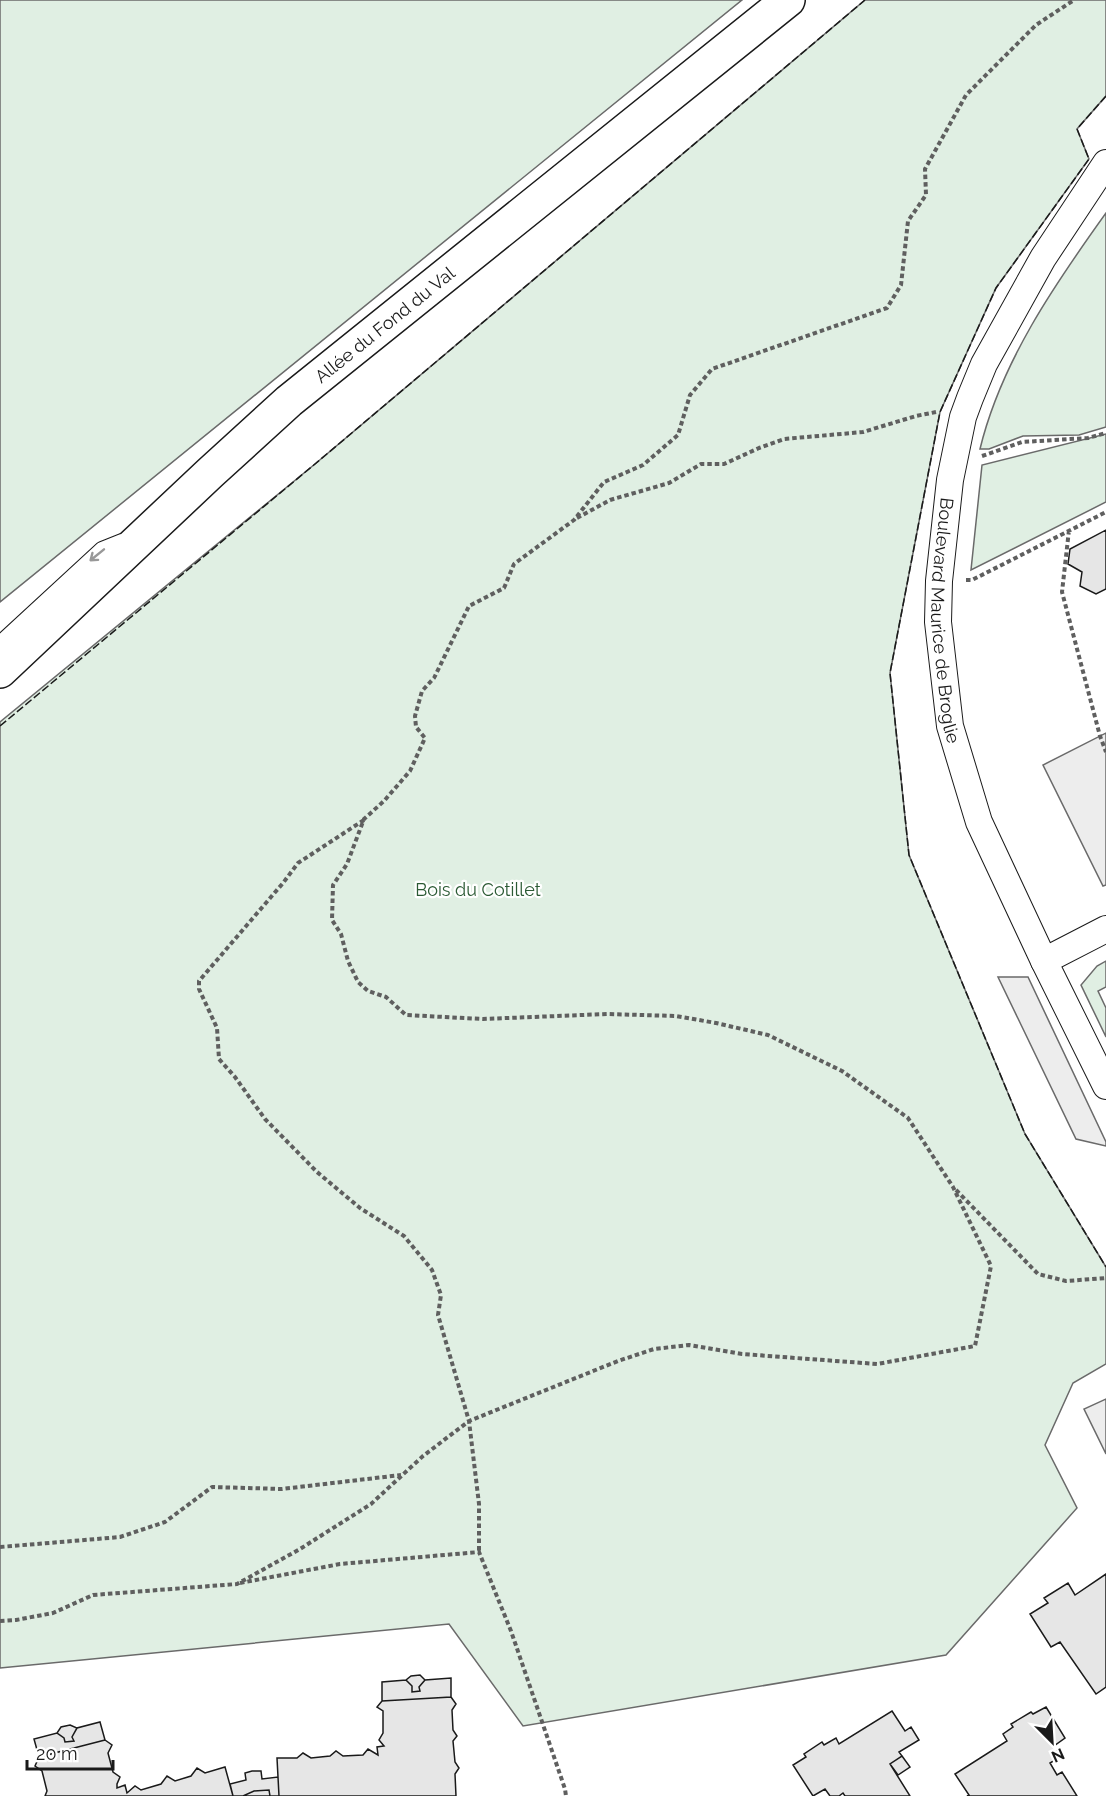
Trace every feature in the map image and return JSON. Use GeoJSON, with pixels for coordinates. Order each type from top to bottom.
{"type":"FeatureCollection","features":[{"type":"Feature","properties":{"kind":"street","name":"Allée du Fond du Val"},"geometry":{"type":"LineString","coordinates":[[0,671],[210,473],[290,401],[788,0]]}},
{"type":"Feature","properties":{"kind":"street","name":"Boulevard Maurice de Broglie"},"geometry":{"type":"LineString","coordinates":[[1106,163],[1043,258],[984,364],[963,417],[952,466],[939,581],[940,650],[950,726],[979,822],[1106,1086]]}},
{"type":"Feature","properties":{"kind":"street"},"geometry":{"type":"LineString","coordinates":[[1044,961],[1106,929]]}},
{"type":"Feature","properties":{"kind":"lane"},"geometry":{"type":"LineString","coordinates":[[0,643],[102,549],[149,530]]}},
{"type":"Feature","properties":{"kind":"path"},"geometry":{"type":"LineString","coordinates":[[574,520],[604,482],[643,465],[678,435],[690,395],[712,369],[887,308],[901,285],[908,221],[926,195],[925,169],[966,95],[1036,25],[1074,0]]}},
{"type":"Feature","properties":{"kind":"path"},"geometry":{"type":"LineString","coordinates":[[566,1796],[511,1631],[479,1552],[478,1504],[469,1421],[438,1315],[441,1295],[432,1270],[404,1236],[360,1208],[317,1172],[265,1119],[219,1059],[217,1028],[199,989],[199,981],[298,863],[364,819],[384,801],[410,771],[425,738],[416,727],[415,716],[422,691],[434,678],[469,606],[504,588],[514,564],[574,520],[610,500],[669,483],[701,464],[724,464],[784,439],[863,432],[916,416],[940,412],[963,417]]}},
{"type":"Feature","properties":{"kind":"path"},"geometry":{"type":"LineString","coordinates":[[952,466],[1022,442],[1088,438],[1106,433]]}},
{"type":"Feature","properties":{"kind":"path"},"geometry":{"type":"LineString","coordinates":[[939,581],[972,580],[1106,512]]}},
{"type":"Feature","properties":{"kind":"path"},"geometry":{"type":"LineString","coordinates":[[1070,531],[1062,592],[1106,752]]}},
{"type":"Feature","properties":{"kind":"path"},"geometry":{"type":"LineString","coordinates":[[237,1584],[300,1549],[370,1504],[423,1456],[469,1421],[618,1361],[654,1349],[689,1345],[742,1354],[877,1364],[975,1346],[991,1266],[954,1187],[908,1118],[842,1071],[768,1035],[676,1016],[607,1014],[483,1019],[406,1015],[386,997],[368,991],[358,982],[348,961],[341,934],[333,920],[333,885],[347,864],[364,819]]}},
{"type":"Feature","properties":{"kind":"path"},"geometry":{"type":"LineString","coordinates":[[954,1187],[1038,1274],[1066,1281],[1106,1278]]}},
{"type":"Feature","properties":{"kind":"path"},"geometry":{"type":"LineString","coordinates":[[0,1547],[120,1537],[165,1522],[212,1487],[282,1489],[402,1475]]}},
{"type":"Feature","properties":{"kind":"path"},"geometry":{"type":"LineString","coordinates":[[0,1621],[53,1613],[93,1595],[237,1584],[340,1564],[479,1552]]}},
{"type":"Feature","properties":{"kind":"green space"},"geometry":{"type":"Polygon","coordinates":[[[0,0],[742,0],[0,602],[0,0]]]}},
{"type":"Feature","properties":{"kind":"green space","name":"Bois du Cotillet"},"geometry":{"type":"Polygon","coordinates":[[[865,0],[1106,0],[1106,96],[1077,129],[1089,159],[996,288],[940,412],[890,673],[909,855],[1025,1134],[1106,1267],[1106,1364],[1073,1383],[1045,1445],[1077,1508],[946,1655],[523,1726],[449,1624],[0,1668],[0,722],[315,464],[865,0]]]}},
{"type":"Feature","properties":{"kind":"green space"},"geometry":{"type":"Polygon","coordinates":[[[1106,213],[1106,427],[1079,435],[1023,436],[989,449],[980,449],[1001,385],[1032,325],[1049,296],[1106,213]]]}},
{"type":"Feature","properties":{"kind":"green space"},"geometry":{"type":"Polygon","coordinates":[[[1106,434],[1106,502],[971,570],[982,465],[1106,434]]]}},
{"type":"Feature","properties":{"kind":"green space"},"geometry":{"type":"Polygon","coordinates":[[[1106,961],[1106,987],[1098,991],[1106,1008],[1106,1037],[1081,985],[1097,966],[1106,961]]]}},
{"type":"Feature","properties":{"kind":"shaded area"},"geometry":{"type":"Polygon","coordinates":[[[1106,733],[1106,885],[1103,886],[1043,765],[1106,733]]]}},
{"type":"Feature","properties":{"kind":"shaded area"},"geometry":{"type":"Polygon","coordinates":[[[998,977],[1028,977],[1106,1146],[1076,1139],[998,977]]]}},
{"type":"Feature","properties":{"kind":"shaded area"},"geometry":{"type":"Polygon","coordinates":[[[1106,1399],[1106,1454],[1084,1409],[1106,1399]]]}},
{"type":"Feature","properties":{"kind":"building"},"geometry":{"type":"Polygon","coordinates":[[[1106,530],[1106,589],[1096,594],[1080,586],[1082,572],[1068,564],[1070,549],[1106,530]]]}},
{"type":"Feature","properties":{"kind":"building"},"geometry":{"type":"Polygon","coordinates":[[[1106,1574],[1106,1687],[1096,1694],[1060,1642],[1051,1647],[1030,1614],[1048,1603],[1044,1598],[1068,1583],[1075,1595],[1106,1574]]]}},
{"type":"Feature","properties":{"kind":"building"},"geometry":{"type":"Polygon","coordinates":[[[420,1675],[425,1680],[419,1687],[420,1691],[412,1692],[412,1686],[406,1680],[411,1676],[420,1675]]]}},
{"type":"Feature","properties":{"kind":"building"},"geometry":{"type":"Polygon","coordinates":[[[451,1678],[451,1697],[382,1701],[382,1682],[406,1680],[412,1686],[412,1692],[420,1691],[419,1687],[425,1680],[451,1678]]]}},
{"type":"Feature","properties":{"kind":"building"},"geometry":{"type":"Polygon","coordinates":[[[451,1697],[456,1704],[452,1710],[453,1730],[457,1736],[453,1741],[455,1762],[459,1768],[455,1774],[456,1796],[279,1796],[277,1758],[297,1758],[303,1753],[311,1758],[330,1756],[336,1751],[343,1756],[363,1755],[368,1749],[378,1755],[377,1747],[384,1746],[379,1740],[383,1733],[383,1711],[377,1707],[382,1701],[451,1697]]]}},
{"type":"Feature","properties":{"kind":"building"},"geometry":{"type":"Polygon","coordinates":[[[1046,1707],[1065,1738],[1054,1746],[1060,1757],[1050,1763],[1057,1775],[1062,1772],[1077,1796],[967,1796],[969,1795],[955,1774],[1007,1741],[1003,1734],[1013,1727],[1011,1724],[1031,1712],[1033,1714],[1046,1707]]]}},
{"type":"Feature","properties":{"kind":"building"},"geometry":{"type":"Polygon","coordinates":[[[892,1711],[905,1731],[911,1727],[919,1740],[899,1752],[902,1756],[890,1764],[910,1796],[845,1796],[843,1793],[839,1796],[830,1796],[825,1789],[813,1796],[793,1765],[806,1757],[804,1754],[822,1742],[824,1745],[836,1738],[839,1744],[892,1711]]]}},
{"type":"Feature","properties":{"kind":"building"},"geometry":{"type":"Polygon","coordinates":[[[100,1722],[105,1740],[39,1757],[34,1739],[57,1733],[64,1738],[65,1742],[74,1741],[72,1737],[77,1728],[100,1722]]]}},
{"type":"Feature","properties":{"kind":"building"},"geometry":{"type":"Polygon","coordinates":[[[70,1725],[77,1728],[72,1737],[74,1741],[65,1742],[64,1738],[57,1733],[61,1727],[70,1725]]]}},
{"type":"Feature","properties":{"kind":"building"},"geometry":{"type":"Polygon","coordinates":[[[105,1740],[112,1745],[108,1753],[113,1772],[120,1777],[117,1788],[125,1785],[127,1793],[135,1786],[141,1790],[161,1784],[167,1776],[175,1781],[191,1776],[197,1768],[205,1773],[225,1767],[233,1796],[45,1796],[47,1791],[42,1771],[35,1766],[39,1757],[105,1740]]]}},
{"type":"Feature","properties":{"kind":"building"},"geometry":{"type":"Polygon","coordinates":[[[902,1756],[910,1767],[898,1775],[890,1764],[902,1756]]]}},
{"type":"Feature","properties":{"kind":"building"},"geometry":{"type":"Polygon","coordinates":[[[261,1771],[262,1779],[278,1777],[279,1796],[270,1796],[269,1790],[233,1796],[230,1784],[246,1780],[245,1773],[261,1771]]]}},
{"type":"Feature","properties":{"kind":"building"},"geometry":{"type":"Polygon","coordinates":[[[269,1790],[270,1796],[243,1796],[254,1791],[269,1790]]]}},
{"type":"Feature","properties":{"kind":"fence"},"geometry":{"type":"LineString","coordinates":[[0,726],[315,464],[865,0]]}},
{"type":"Feature","properties":{"kind":"fence"},"geometry":{"type":"LineString","coordinates":[[1106,96],[1077,129],[1089,159],[996,288],[940,412],[890,673],[909,855],[1025,1134],[1106,1267]]}}]}
